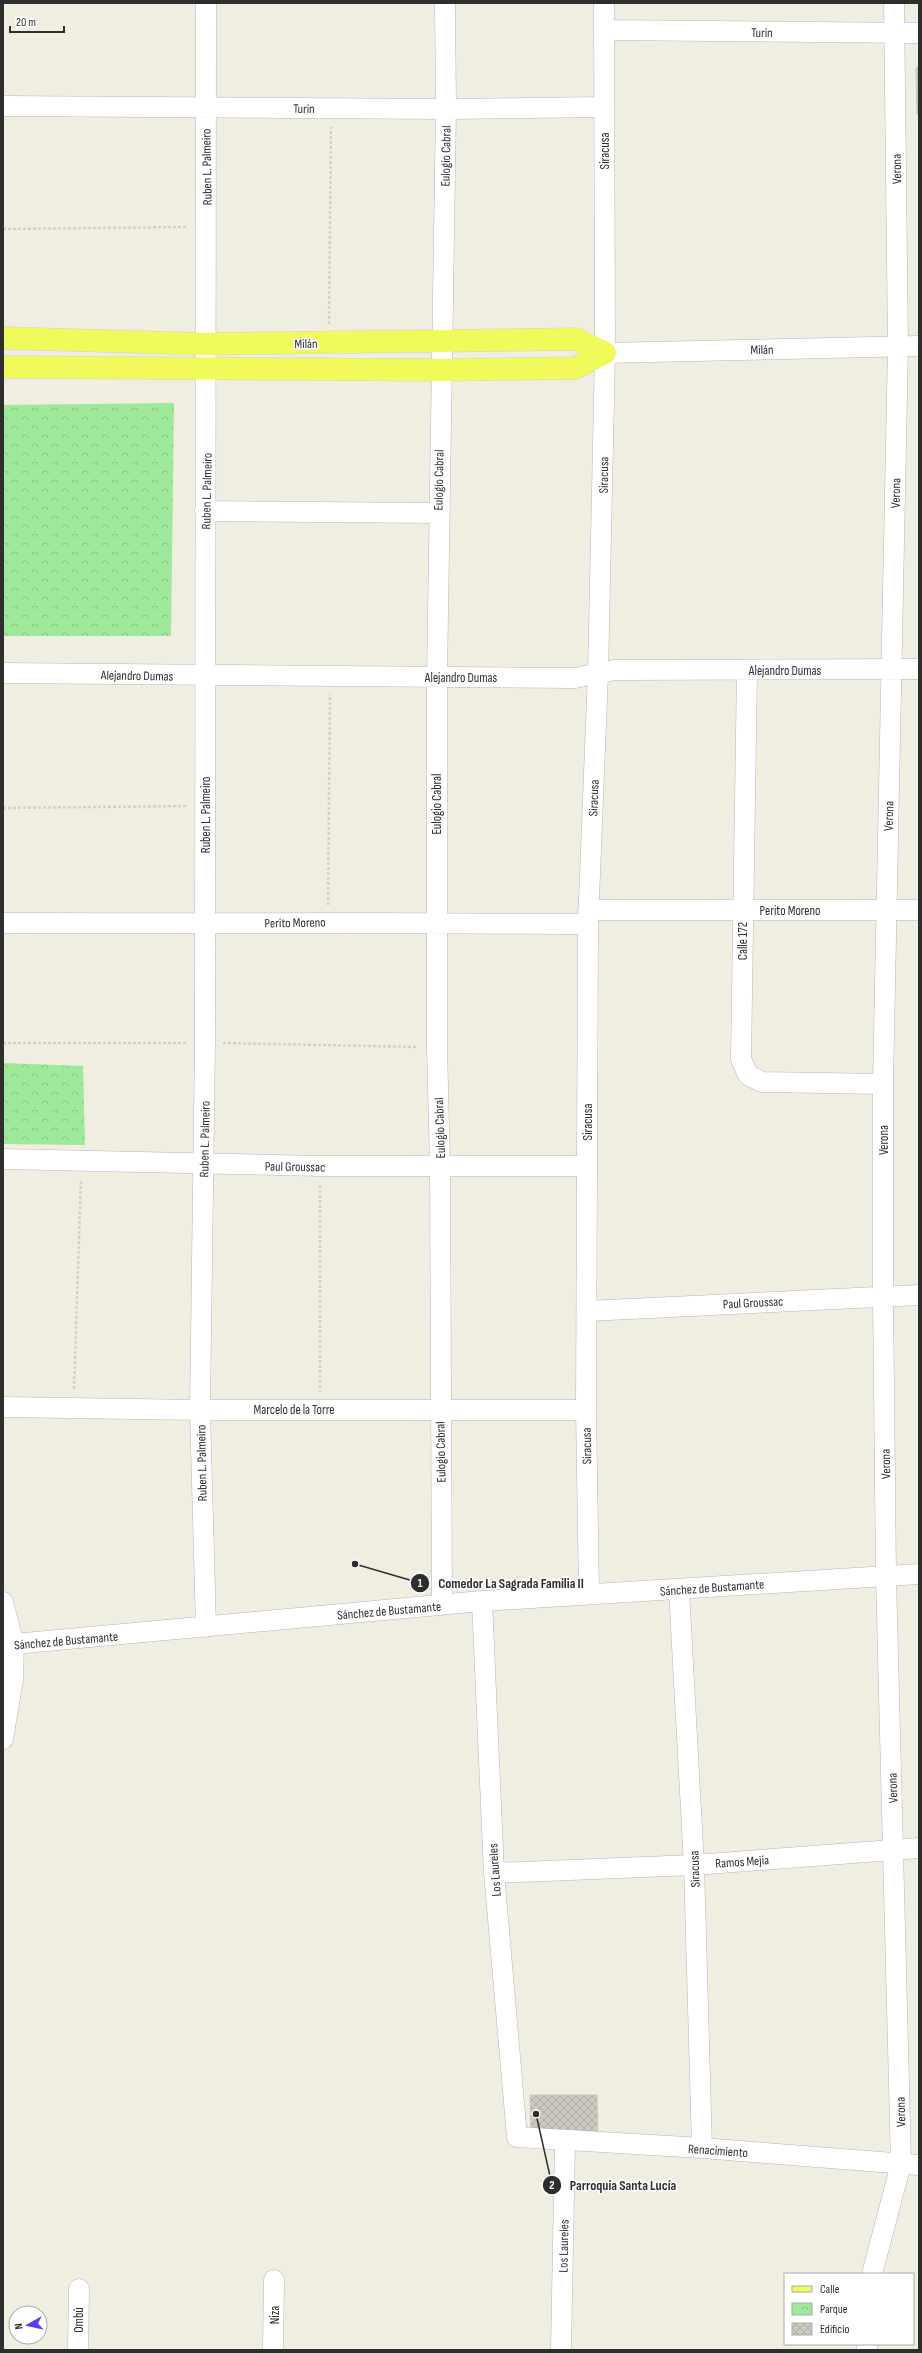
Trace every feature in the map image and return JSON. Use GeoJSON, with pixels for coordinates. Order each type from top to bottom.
{"type":"FeatureCollection","features":[{"type":"Feature","properties":{"kind":"main road","name":"Milán"},"geometry":{"type":"LineString","coordinates":[[3,338],[207,344],[576,339],[605,353]]}},
{"type":"Feature","properties":{"kind":"main road","name":"Milán"},"geometry":{"type":"LineString","coordinates":[[3,367],[440,370],[575,368],[605,353]]}},
{"type":"Feature","properties":{"kind":"street","name":"Ruben L. Palmeiro"},"geometry":{"type":"LineString","coordinates":[[206,3],[206,924],[200,1410],[206,1627]]}},
{"type":"Feature","properties":{"kind":"street","name":"Eulogio Cabral"},"geometry":{"type":"LineString","coordinates":[[442,1605],[440,1166],[436,922],[438,513],[446,109],[445,3]]}},
{"type":"Feature","properties":{"kind":"street","name":"Siracusa"},"geometry":{"type":"LineString","coordinates":[[588,1594],[586,1410],[588,1311],[586,1166],[588,917],[598,673],[605,353],[604,3]]}},
{"type":"Feature","properties":{"kind":"street","name":"Verona"},"geometry":{"type":"LineString","coordinates":[[872,2273],[910,2164],[893,1850],[886,1576],[883,1295],[883,1084],[898,346],[894,3]]}},
{"type":"Feature","properties":{"kind":"street","name":"Turin"},"geometry":{"type":"LineString","coordinates":[[604,30],[894,34],[919,33]]}},
{"type":"Feature","properties":{"kind":"street","name":"Turin"},"geometry":{"type":"LineString","coordinates":[[3,106],[446,109],[604,107]]}},
{"type":"Feature","properties":{"kind":"street","name":"Milán"},"geometry":{"type":"LineString","coordinates":[[605,353],[919,346]]}},
{"type":"Feature","properties":{"kind":"street"},"geometry":{"type":"LineString","coordinates":[[205,511],[438,513]]}},
{"type":"Feature","properties":{"kind":"street","name":"Alejandro Dumas"},"geometry":{"type":"LineString","coordinates":[[3,673],[205,676],[575,678],[615,670],[919,669]]}},
{"type":"Feature","properties":{"kind":"street","name":"Calle 172"},"geometry":{"type":"LineString","coordinates":[[747,670],[742,910],[741,1059],[748,1075],[762,1082],[883,1084]]}},
{"type":"Feature","properties":{"kind":"street","name":"Perito Moreno"},"geometry":{"type":"LineString","coordinates":[[3,923],[206,924],[436,922],[742,910],[919,910]]}},
{"type":"Feature","properties":{"kind":"street","name":"Paul Groussac"},"geometry":{"type":"LineString","coordinates":[[3,1159],[320,1166],[586,1166]]}},
{"type":"Feature","properties":{"kind":"street","name":"Paul Groussac"},"geometry":{"type":"LineString","coordinates":[[588,1311],[883,1295],[919,1295]]}},
{"type":"Feature","properties":{"kind":"street","name":"Marcelo de la Torre"},"geometry":{"type":"LineString","coordinates":[[3,1407],[200,1410],[586,1410]]}},
{"type":"Feature","properties":{"kind":"street","name":"Sánchez de Bustamante"},"geometry":{"type":"LineString","coordinates":[[8,1645],[482,1601],[919,1574]]}},
{"type":"Feature","properties":{"kind":"street","name":"Siracusa"},"geometry":{"type":"LineString","coordinates":[[679,1590],[694,1865],[702,2148]]}},
{"type":"Feature","properties":{"kind":"street","name":"Los Laureles"},"geometry":{"type":"LineString","coordinates":[[482,1601],[494,1873],[517,2138]]}},
{"type":"Feature","properties":{"kind":"street"},"geometry":{"type":"LineString","coordinates":[[3,1602],[13,1680],[3,1738]]}},
{"type":"Feature","properties":{"kind":"street","name":"Ramos Mejía"},"geometry":{"type":"LineString","coordinates":[[494,1873],[694,1865],[919,1848]]}},
{"type":"Feature","properties":{"kind":"street","name":"Renacimiento"},"geometry":{"type":"LineString","coordinates":[[517,2138],[702,2148],[910,2164]]}},
{"type":"Feature","properties":{"kind":"street","name":"Los Laureles"},"geometry":{"type":"LineString","coordinates":[[562,2350],[565,2141]]}},
{"type":"Feature","properties":{"kind":"street","name":"Niza"},"geometry":{"type":"LineString","coordinates":[[274,2280],[274,2350]]}},
{"type":"Feature","properties":{"kind":"street","name":"Ombú"},"geometry":{"type":"LineString","coordinates":[[78,2350],[79,2289]]}},
{"type":"Feature","properties":{"kind":"path"},"geometry":{"type":"LineString","coordinates":[[329,342],[332,108]]}},
{"type":"Feature","properties":{"kind":"path"},"geometry":{"type":"LineString","coordinates":[[3,229],[207,227]]}},
{"type":"Feature","properties":{"kind":"path"},"geometry":{"type":"LineString","coordinates":[[328,922],[330,676]]}},
{"type":"Feature","properties":{"kind":"path"},"geometry":{"type":"LineString","coordinates":[[3,808],[205,806]]}},
{"type":"Feature","properties":{"kind":"path"},"geometry":{"type":"LineString","coordinates":[[73,1408],[82,1160]]}},
{"type":"Feature","properties":{"kind":"path"},"geometry":{"type":"LineString","coordinates":[[320,1166],[320,1409]]}},
{"type":"Feature","properties":{"kind":"green space"},"geometry":{"type":"Polygon","coordinates":[[[174,403],[171,636],[3,636],[3,405],[174,403]]]}},
{"type":"Feature","properties":{"kind":"green space"},"geometry":{"type":"Polygon","coordinates":[[[3,1063],[83,1066],[85,1145],[3,1144],[3,1063]]]}},
{"type":"Feature","properties":{"kind":"building"},"geometry":{"type":"Polygon","coordinates":[[[919,65],[919,114],[917,114],[916,69],[919,65]]]}},
{"type":"Feature","properties":{"kind":"building"},"geometry":{"type":"Polygon","coordinates":[[[530,2095],[597,2095],[598,2133],[531,2131],[530,2095]]]}},
{"type":"Feature","properties":{"kind":"place","name":"Comedor La Sagrada Familia II"},"geometry":{"type":"Point","coordinates":[355,1564]}},
{"type":"Feature","properties":{"kind":"place","name":"Parroquia Santa Lucía"},"geometry":{"type":"Point","coordinates":[536,2114]}}]}
